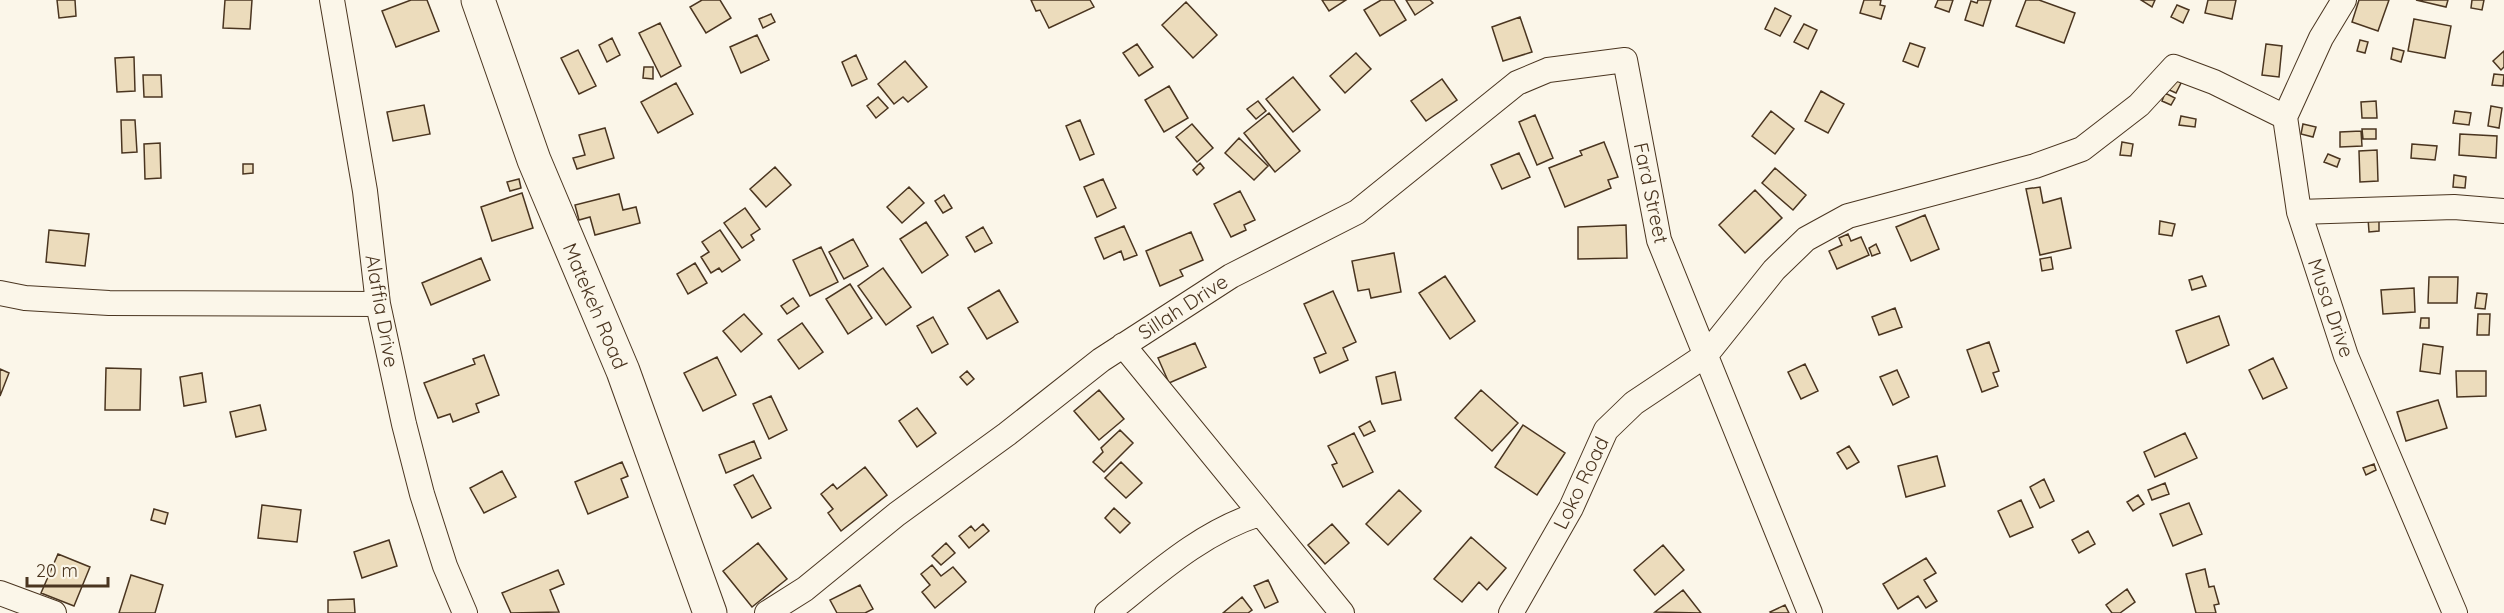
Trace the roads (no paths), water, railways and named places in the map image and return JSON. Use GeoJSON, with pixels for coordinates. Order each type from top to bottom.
{"type":"FeatureCollection","features":[{"type":"Feature","properties":{"kind":"street","name":"Alaffia Drive"},"geometry":{"type":"LineString","coordinates":[[332,0],[365,192],[378,304],[422,494],[445,566],[465,613]]}},
{"type":"Feature","properties":{"kind":"street","name":"Matekeh Road"},"geometry":{"type":"LineString","coordinates":[[478,0],[534,160],[623,371],[642,432],[710,613]]}},
{"type":"Feature","properties":{"kind":"street"},"geometry":{"type":"LineString","coordinates":[[2285,117],[2320,38],[2344,0]]}},
{"type":"Feature","properties":{"kind":"street","name":"Sillah Drive"},"geometry":{"type":"LineString","coordinates":[[767,613],[805,589],[897,514],[1123,345],[1231,276],[1357,212],[1517,82],[1548,70],[1625,60]]}},
{"type":"Feature","properties":{"kind":"street","name":"Fard Street"},"geometry":{"type":"LineString","coordinates":[[1625,60],[1659,240],[1810,613]]}},
{"type":"Feature","properties":{"kind":"street","name":"Loko Road"},"geometry":{"type":"LineString","coordinates":[[1511,613],[1571,508],[1606,430],[1634,403],[1706,355],[1774,270],[1806,239],[1848,216],[2035,166],[2082,149],[2139,105],[2174,67],[2214,82],[2285,117]]}},
{"type":"Feature","properties":{"kind":"street","name":"Musa Drive"},"geometry":{"type":"LineString","coordinates":[[2285,117],[2299,212],[2346,356],[2455,613]]}},
{"type":"Feature","properties":{"kind":"street"},"geometry":{"type":"LineString","coordinates":[[2299,212],[2454,207],[2504,210]]}},
{"type":"Feature","properties":{"kind":"street"},"geometry":{"type":"LineString","coordinates":[[0,293],[25,298],[109,303],[378,304]]}},
{"type":"Feature","properties":{"kind":"street"},"geometry":{"type":"LineString","coordinates":[[1123,345],[1342,613]]}},
{"type":"Feature","properties":{"kind":"street"},"geometry":{"type":"LineString","coordinates":[[1107,613],[1201,540],[1236,522],[1259,514]]}},
{"type":"Feature","properties":{"kind":"street"},"geometry":{"type":"LineString","coordinates":[[0,593],[54,613]]}}]}
